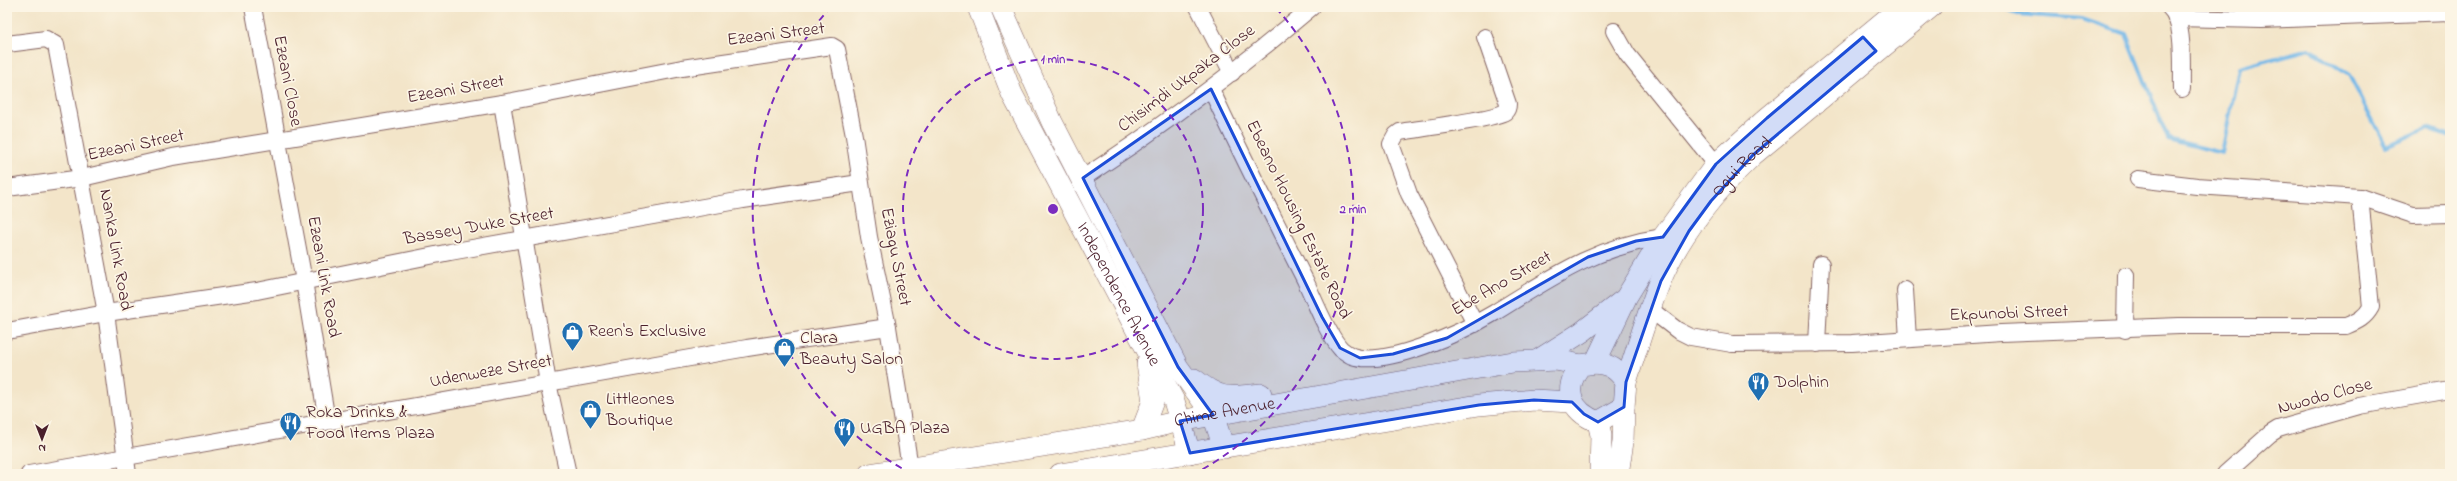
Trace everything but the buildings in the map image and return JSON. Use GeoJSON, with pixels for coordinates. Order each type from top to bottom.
{"type":"FeatureCollection","features":[{"type":"Feature","properties":{"kind":"main road","name":"Independence Avenue"},"geometry":{"type":"LineString","coordinates":[[978,7],[1012,94],[1174,401],[1190,454]]}},
{"type":"Feature","properties":{"kind":"main road","name":"Independence Avenue"},"geometry":{"type":"LineString","coordinates":[[1001,7],[1052,122],[1083,178],[1178,367],[1213,415],[1224,448]]}},
{"type":"Feature","properties":{"kind":"main road","name":"Ogui Road"},"geometry":{"type":"LineString","coordinates":[[1870,44],[1900,7]]}},
{"type":"Feature","properties":{"kind":"main road","name":"Ogui Road"},"geometry":{"type":"LineString","coordinates":[[1588,364],[1662,237],[1716,164],[1773,125],[1870,44],[1931,7]]}},
{"type":"Feature","properties":{"kind":"main road","name":"Ogui Road"},"geometry":{"type":"LineString","coordinates":[[1626,382],[1661,280],[1689,230],[1732,174],[1773,125]]}},
{"type":"Feature","properties":{"kind":"main road"},"geometry":{"type":"LineString","coordinates":[[1538,360],[1582,332],[1627,296]]}},
{"type":"Feature","properties":{"kind":"main road"},"geometry":{"type":"LineString","coordinates":[[1142,430],[1153,400],[1145,346]]}},
{"type":"Feature","properties":{"kind":"main road","name":"Chime Avenue"},"geometry":{"type":"LineString","coordinates":[[869,474],[910,470],[1142,430],[1180,421],[1513,362],[1538,360],[1588,364]]}},
{"type":"Feature","properties":{"kind":"main road"},"geometry":{"type":"LineString","coordinates":[[1600,474],[1601,435],[1598,422],[1584,414],[1572,402],[1570,387],[1574,374],[1588,364],[1606,364],[1615,369],[1626,382],[1623,442],[1618,474]]}},
{"type":"Feature","properties":{"kind":"main road"},"geometry":{"type":"LineString","coordinates":[[1178,367],[1208,390],[1224,397],[1308,390],[1343,392]]}},
{"type":"Feature","properties":{"kind":"main road","name":"Chime Avenue"},"geometry":{"type":"LineString","coordinates":[[1060,474],[1190,454],[1479,405],[1534,400],[1572,402]]}},
{"type":"Feature","properties":{"kind":"main road"},"geometry":{"type":"LineString","coordinates":[[1598,422],[1624,407]]}},
{"type":"Feature","properties":{"kind":"street","name":"Ezeani Close"},"geometry":{"type":"LineString","coordinates":[[253,7],[278,140]]}},
{"type":"Feature","properties":{"kind":"street"},"geometry":{"type":"LineString","coordinates":[[1198,7],[1232,73]]}},
{"type":"Feature","properties":{"kind":"street","name":"Chisimdi Ukpaka Close"},"geometry":{"type":"LineString","coordinates":[[1083,178],[1212,89],[1253,58],[1312,7]]}},
{"type":"Feature","properties":{"kind":"street"},"geometry":{"type":"LineString","coordinates":[[2182,89],[2180,35],[2172,12],[2262,20],[2450,13]]}},
{"type":"Feature","properties":{"kind":"street"},"geometry":{"type":"LineString","coordinates":[[1614,31],[1627,54],[1716,164]]}},
{"type":"Feature","properties":{"kind":"street"},"geometry":{"type":"LineString","coordinates":[[1475,324],[1409,194],[1391,144],[1396,135],[1400,132],[1504,113],[1508,104],[1485,37]]}},
{"type":"Feature","properties":{"kind":"street","name":"Nanka Link Road"},"geometry":{"type":"LineString","coordinates":[[7,44],[46,39],[56,45],[106,313],[128,474]]}},
{"type":"Feature","properties":{"kind":"street","name":"Ezeani Street"},"geometry":{"type":"LineString","coordinates":[[7,188],[82,178],[172,157],[502,103],[682,68],[827,46],[837,49]]}},
{"type":"Feature","properties":{"kind":"street","name":"Eziagu Street"},"geometry":{"type":"LineString","coordinates":[[837,49],[860,183],[888,327],[910,470]]}},
{"type":"Feature","properties":{"kind":"street","name":"Ebeano Housing Estate Road"},"geometry":{"type":"LineString","coordinates":[[1212,89],[1260,195],[1322,317],[1340,348],[1350,355],[1360,358]]}},
{"type":"Feature","properties":{"kind":"street"},"geometry":{"type":"LineString","coordinates":[[502,103],[548,383],[568,474]]}},
{"type":"Feature","properties":{"kind":"street","name":"Ezeani Link Road"},"geometry":{"type":"LineString","coordinates":[[278,140],[304,281],[327,421]]}},
{"type":"Feature","properties":{"kind":"street"},"geometry":{"type":"LineString","coordinates":[[2138,179],[2197,186],[2360,197],[2413,215],[2450,214]]}},
{"type":"Feature","properties":{"kind":"street","name":"Bassey Duke Street"},"geometry":{"type":"LineString","coordinates":[[7,331],[106,313],[257,291],[450,252],[743,200],[860,183]]}},
{"type":"Feature","properties":{"kind":"street","name":"Ekpunobi Street"},"geometry":{"type":"LineString","coordinates":[[1651,310],[1677,330],[1691,337],[1732,344],[1817,344],[2125,330],[2179,326],[2346,326],[2360,321],[2367,315],[2371,307],[2360,197]]}},
{"type":"Feature","properties":{"kind":"street","name":"Ebe Ano Street"},"geometry":{"type":"LineString","coordinates":[[1360,358],[1374,357],[1414,348],[1447,338],[1475,324],[1588,257],[1636,241],[1662,237]]}},
{"type":"Feature","properties":{"kind":"street"},"geometry":{"type":"LineString","coordinates":[[1817,344],[1821,264]]}},
{"type":"Feature","properties":{"kind":"street"},"geometry":{"type":"LineString","coordinates":[[2125,330],[2126,274]]}},
{"type":"Feature","properties":{"kind":"street"},"geometry":{"type":"LineString","coordinates":[[1905,290],[1908,339]]}},
{"type":"Feature","properties":{"kind":"street","name":"Udenweze Street"},"geometry":{"type":"LineString","coordinates":[[29,474],[747,348],[888,327]]}},
{"type":"Feature","properties":{"kind":"street","name":"Nwodo Close"},"geometry":{"type":"LineString","coordinates":[[2225,474],[2270,434],[2278,429],[2359,406],[2450,390]]}},
{"type":"Feature","properties":{"kind":"highlighted area"},"geometry":{"type":"Polygon","coordinates":[[[1863,37],[1876,51],[1753,155],[1711,201],[1689,231],[1661,281],[1626,382],[1624,407],[1598,422],[1584,414],[1572,402],[1534,400],[1479,405],[1190,453],[1180,421],[1213,415],[1178,367],[1083,178],[1211,89],[1322,317],[1340,348],[1360,358],[1393,354],[1447,338],[1588,257],[1636,241],[1663,237],[1716,164],[1767,118],[1863,37]]]}},
{"type":"Feature","properties":{"kind":"waterway"},"geometry":{"type":"LineString","coordinates":[[2004,7],[2017,14],[2082,19],[2126,34],[2168,139],[2222,153],[2239,68],[2310,49],[2349,75],[2386,146],[2428,128],[2450,136]]}},
{"type":"Feature","properties":{"kind":"place","name":"Reen's Exclusive"},"geometry":{"type":"Point","coordinates":[572,352]}},
{"type":"Feature","properties":{"kind":"place","name":"Clara Beauty Salon"},"geometry":{"type":"Point","coordinates":[785,368]}},
{"type":"Feature","properties":{"kind":"place","name":"Dolphin"},"geometry":{"type":"Point","coordinates":[1758,402]}},
{"type":"Feature","properties":{"kind":"place","name":"Littleones Boutique"},"geometry":{"type":"Point","coordinates":[591,430]}},
{"type":"Feature","properties":{"kind":"place","name":"Roka Drinks & Food Items Plaza"},"geometry":{"type":"Point","coordinates":[291,442]}},
{"type":"Feature","properties":{"kind":"place","name":"UGBA Plaza"},"geometry":{"type":"Point","coordinates":[844,448]}}]}
